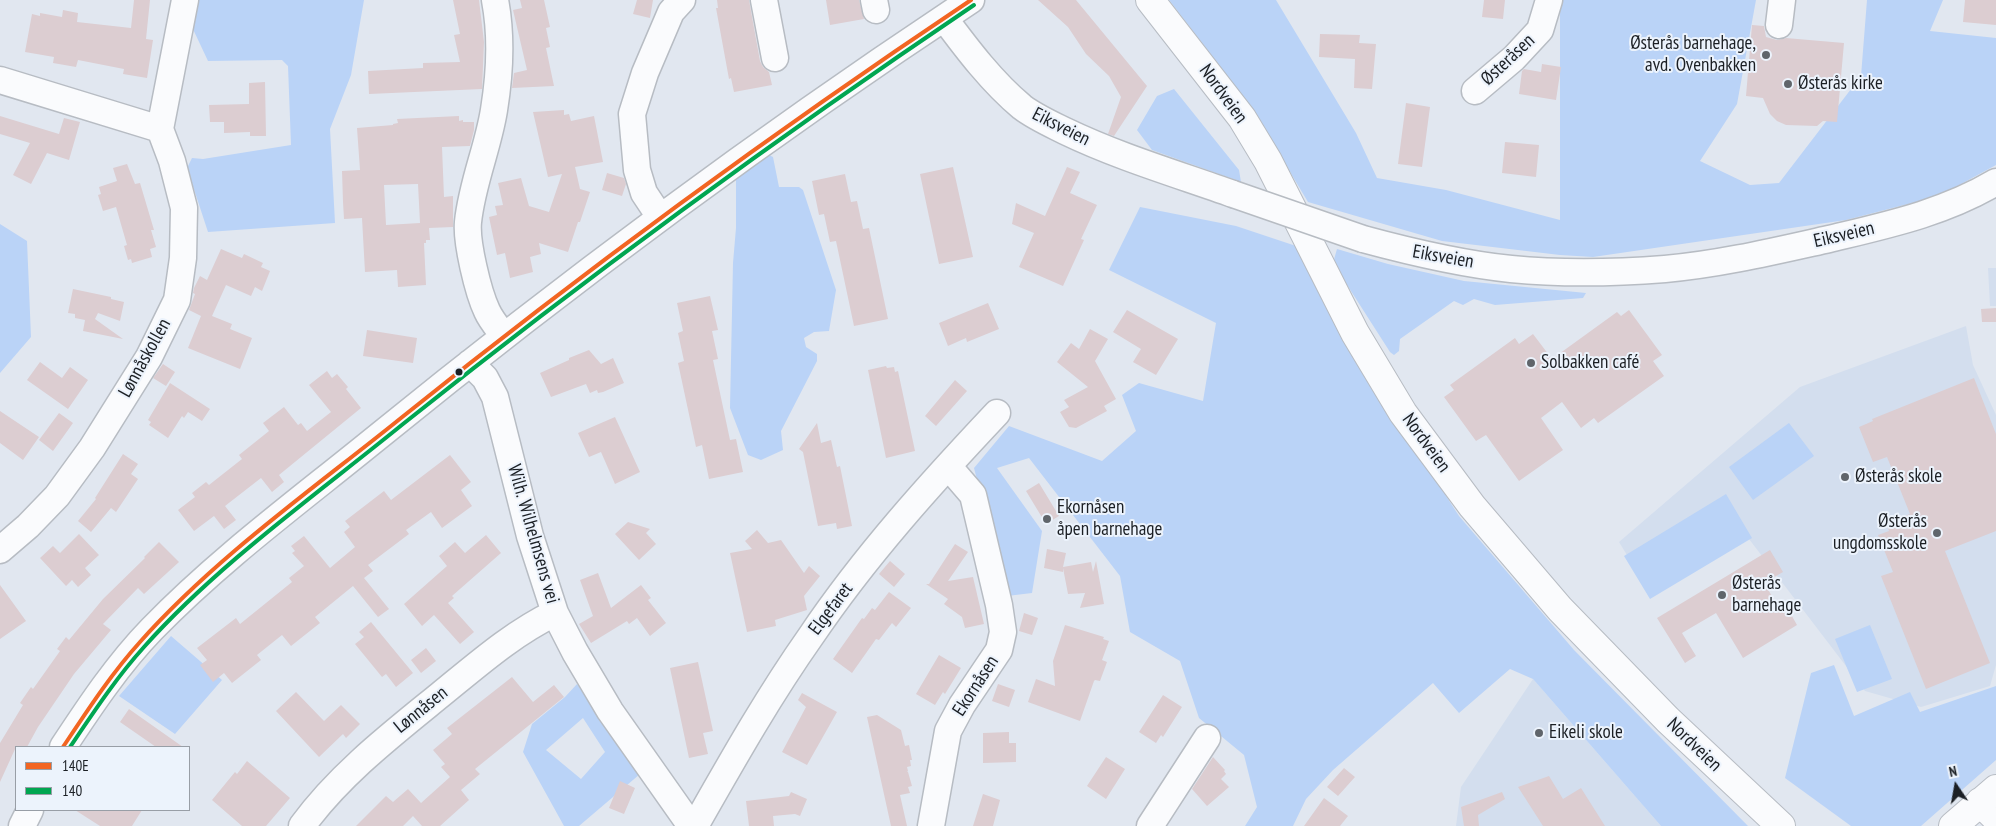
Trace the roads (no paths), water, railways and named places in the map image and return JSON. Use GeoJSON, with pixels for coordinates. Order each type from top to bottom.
{"type":"FeatureCollection","features":[{"type":"Feature","properties":{"kind":"main road","name":"Nordveien"},"geometry":{"type":"LineString","coordinates":[[1150,0],[1242,118],[1268,161],[1355,333],[1403,413],[1472,506],[1560,609],[1668,720],[1781,826]]}},
{"type":"Feature","properties":{"kind":"main road"},"geometry":{"type":"LineString","coordinates":[[1953,826],[1991,803]]}},
{"type":"Feature","properties":{"kind":"street"},"geometry":{"type":"LineString","coordinates":[[0,80],[160,129],[185,0]]}},
{"type":"Feature","properties":{"kind":"street"},"geometry":{"type":"LineString","coordinates":[[496,0],[499,18],[500,63],[495,102],[468,224],[476,279],[487,311],[504,336]]}},
{"type":"Feature","properties":{"kind":"street"},"geometry":{"type":"LineString","coordinates":[[660,217],[644,193],[637,170],[632,114],[645,74],[667,21],[671,12],[682,0]]}},
{"type":"Feature","properties":{"kind":"street"},"geometry":{"type":"LineString","coordinates":[[764,0],[775,58]]}},
{"type":"Feature","properties":{"kind":"street"},"geometry":{"type":"LineString","coordinates":[[64,746],[88,708],[124,661],[151,630],[201,582],[470,363],[660,217],[755,147],[971,0]]}},
{"type":"Feature","properties":{"kind":"street","name":"Østeråsen"},"geometry":{"type":"LineString","coordinates":[[1475,91],[1514,58],[1540,30],[1549,0]]}},
{"type":"Feature","properties":{"kind":"street","name":"Eiksveien"},"geometry":{"type":"LineString","coordinates":[[944,18],[961,41],[1008,94],[1023,108],[1041,119],[1116,153],[1363,239],[1407,251],[1509,269],[1587,272],[1666,269],[1766,253],[1899,222],[1949,206],[1996,182]]}},
{"type":"Feature","properties":{"kind":"street","name":"Lønnåskollen"},"geometry":{"type":"LineString","coordinates":[[0,550],[28,526],[51,502],[74,472],[149,357],[177,300],[183,258],[184,208],[172,161],[160,129]]}},
{"type":"Feature","properties":{"kind":"street","name":"Wilh. Wilhelmsens vei"},"geometry":{"type":"LineString","coordinates":[[470,363],[485,378],[495,397],[530,536],[555,612],[575,652],[610,711],[693,826]]}},
{"type":"Feature","properties":{"kind":"street","name":"Elgefaret"},"geometry":{"type":"LineString","coordinates":[[693,826],[763,707],[812,634],[861,568],[948,466],[997,413]]}},
{"type":"Feature","properties":{"kind":"street","name":"Ekornåsen"},"geometry":{"type":"LineString","coordinates":[[931,826],[948,731],[962,705],[999,650],[1003,632],[973,495],[948,466]]}},
{"type":"Feature","properties":{"kind":"street","name":"Lønnåsen"},"geometry":{"type":"LineString","coordinates":[[302,826],[347,775],[381,743],[475,666],[529,625],[555,612]]}},
{"type":"Feature","properties":{"kind":"street"},"geometry":{"type":"LineString","coordinates":[[1150,826],[1207,738]]}},
{"type":"Feature","properties":{"kind":"street"},"geometry":{"type":"LineString","coordinates":[[22,826],[30,811]]}},
{"type":"Feature","properties":{"kind":"place","name":"Østerås barnehage, avd. Ovenbakken"},"geometry":{"type":"Point","coordinates":[1766,55]}},
{"type":"Feature","properties":{"kind":"place","name":"Østerås kirke"},"geometry":{"type":"Point","coordinates":[1788,84]}},
{"type":"Feature","properties":{"kind":"place","name":"Solbakken café"},"geometry":{"type":"Point","coordinates":[1531,363]}},
{"type":"Feature","properties":{"kind":"place","name":"Østerås skole"},"geometry":{"type":"Point","coordinates":[1845,477]}},
{"type":"Feature","properties":{"kind":"place","name":"Ekornåsen åpen barnehage"},"geometry":{"type":"Point","coordinates":[1047,519]}},
{"type":"Feature","properties":{"kind":"place","name":"Østerås ungdomsskole"},"geometry":{"type":"Point","coordinates":[1937,533]}},
{"type":"Feature","properties":{"kind":"place","name":"Østerås barnehage"},"geometry":{"type":"Point","coordinates":[1722,595]}},
{"type":"Feature","properties":{"kind":"place","name":"Eikeli skole"},"geometry":{"type":"Point","coordinates":[1539,733]}}]}
